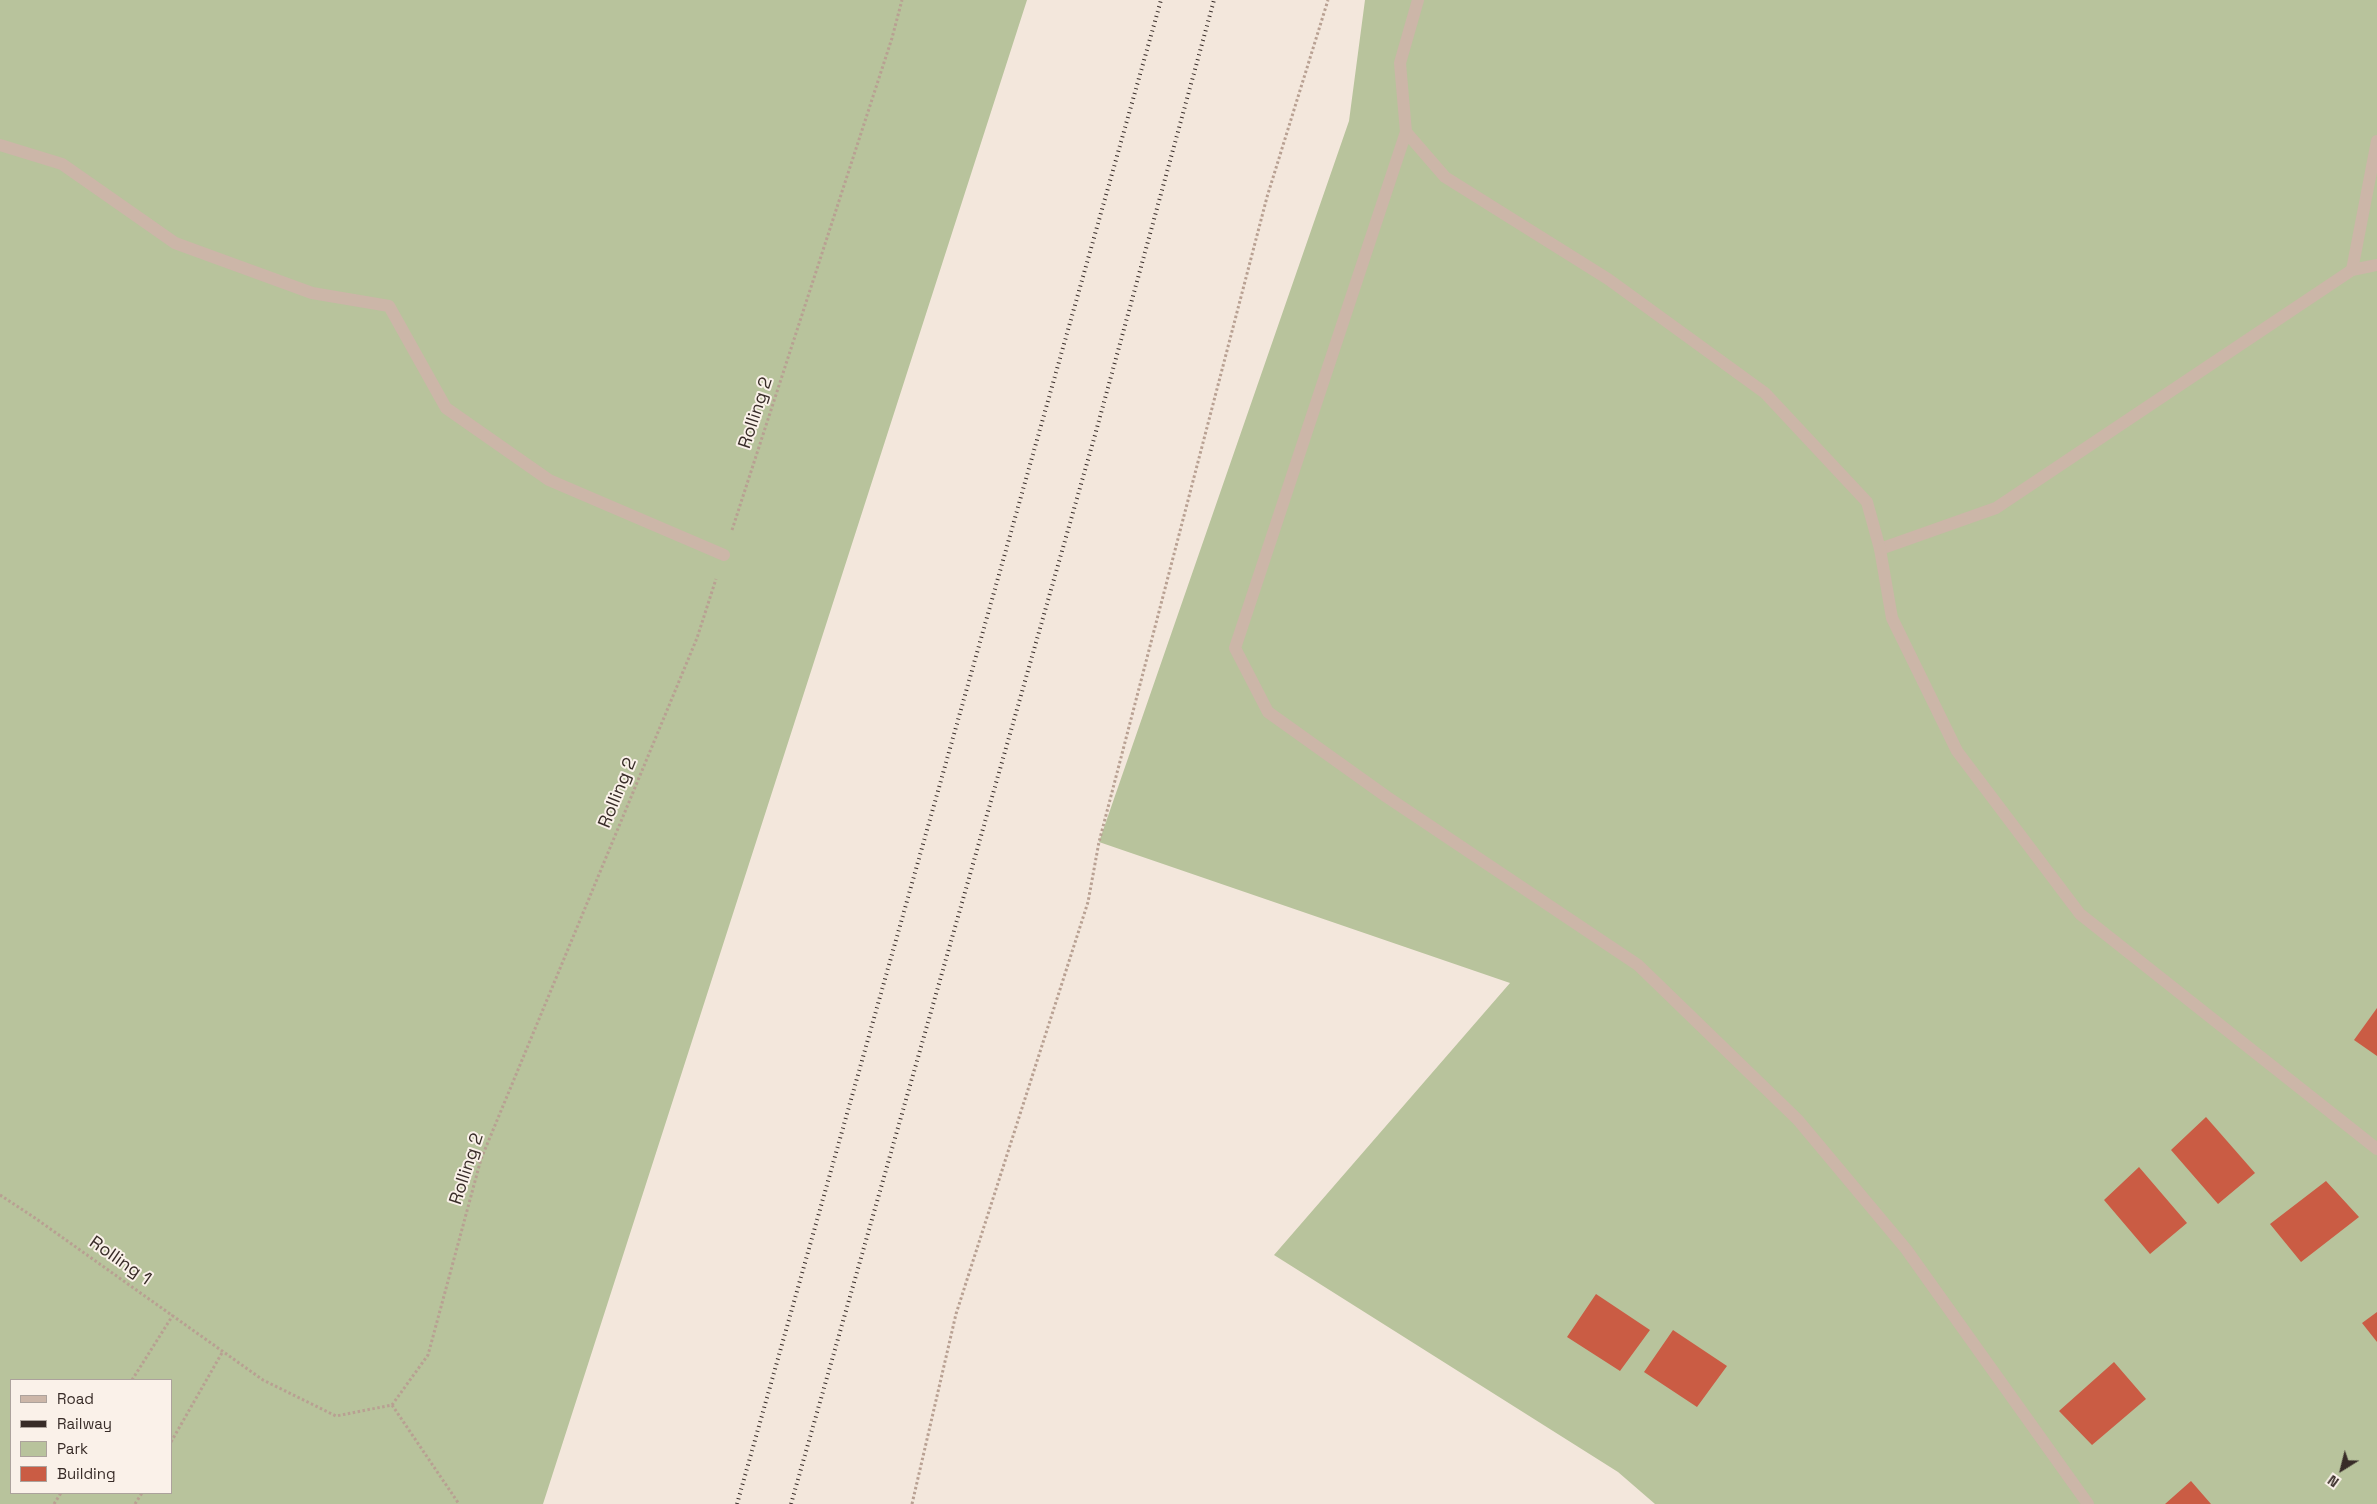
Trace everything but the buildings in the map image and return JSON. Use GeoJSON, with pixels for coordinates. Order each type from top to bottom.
{"type":"FeatureCollection","features":[{"type":"Feature","properties":{"kind":"street"},"geometry":{"type":"LineString","coordinates":[[1418,0],[1400,63],[1406,132],[1235,648],[1268,712],[1387,797],[1638,965],[1798,1120],[1906,1249],[2088,1504]]}},
{"type":"Feature","properties":{"kind":"street"},"geometry":{"type":"LineString","coordinates":[[1406,132],[1445,177],[1608,279],[1765,393],[1867,502],[1880,549],[1892,618],[1957,751],[2080,914],[2377,1149]]}},
{"type":"Feature","properties":{"kind":"street"},"geometry":{"type":"LineString","coordinates":[[2352,270],[2377,141]]}},
{"type":"Feature","properties":{"kind":"street"},"geometry":{"type":"LineString","coordinates":[[0,145],[62,164],[175,243],[312,293],[389,306],[446,408],[550,480],[724,556]]}},
{"type":"Feature","properties":{"kind":"street"},"geometry":{"type":"LineString","coordinates":[[1880,549],[1996,508],[2352,270],[2377,265]]}},
{"type":"Feature","properties":{"kind":"path","name":"Rolling 2"},"geometry":{"type":"LineString","coordinates":[[392,1405],[428,1356],[482,1159],[696,638],[892,38],[902,0]]}},
{"type":"Feature","properties":{"kind":"path"},"geometry":{"type":"LineString","coordinates":[[912,1504],[956,1314],[1088,902],[1099,842],[1267,197],[1328,0]]}},
{"type":"Feature","properties":{"kind":"path","name":"Rolling 1"},"geometry":{"type":"LineString","coordinates":[[0,1195],[223,1351]]}},
{"type":"Feature","properties":{"kind":"path"},"geometry":{"type":"LineString","coordinates":[[133,1379],[172,1315]]}},
{"type":"Feature","properties":{"kind":"path"},"geometry":{"type":"LineString","coordinates":[[172,1440],[223,1351],[263,1380],[336,1416],[392,1405],[459,1504]]}},
{"type":"Feature","properties":{"kind":"green space"},"geometry":{"type":"Polygon","coordinates":[[[0,0],[1027,0],[543,1504],[0,1504],[0,0]]]}},
{"type":"Feature","properties":{"kind":"green space"},"geometry":{"type":"Polygon","coordinates":[[[1365,0],[2377,0],[2377,1504],[1655,1504],[1618,1472],[1274,1255],[1510,983],[1099,842],[1349,121],[1365,0]]]}},
{"type":"Feature","properties":{"kind":"railway"},"geometry":{"type":"LineString","coordinates":[[737,1504],[1161,0]]}},
{"type":"Feature","properties":{"kind":"railway"},"geometry":{"type":"LineString","coordinates":[[791,1504],[1095,435],[1214,0]]}}]}
